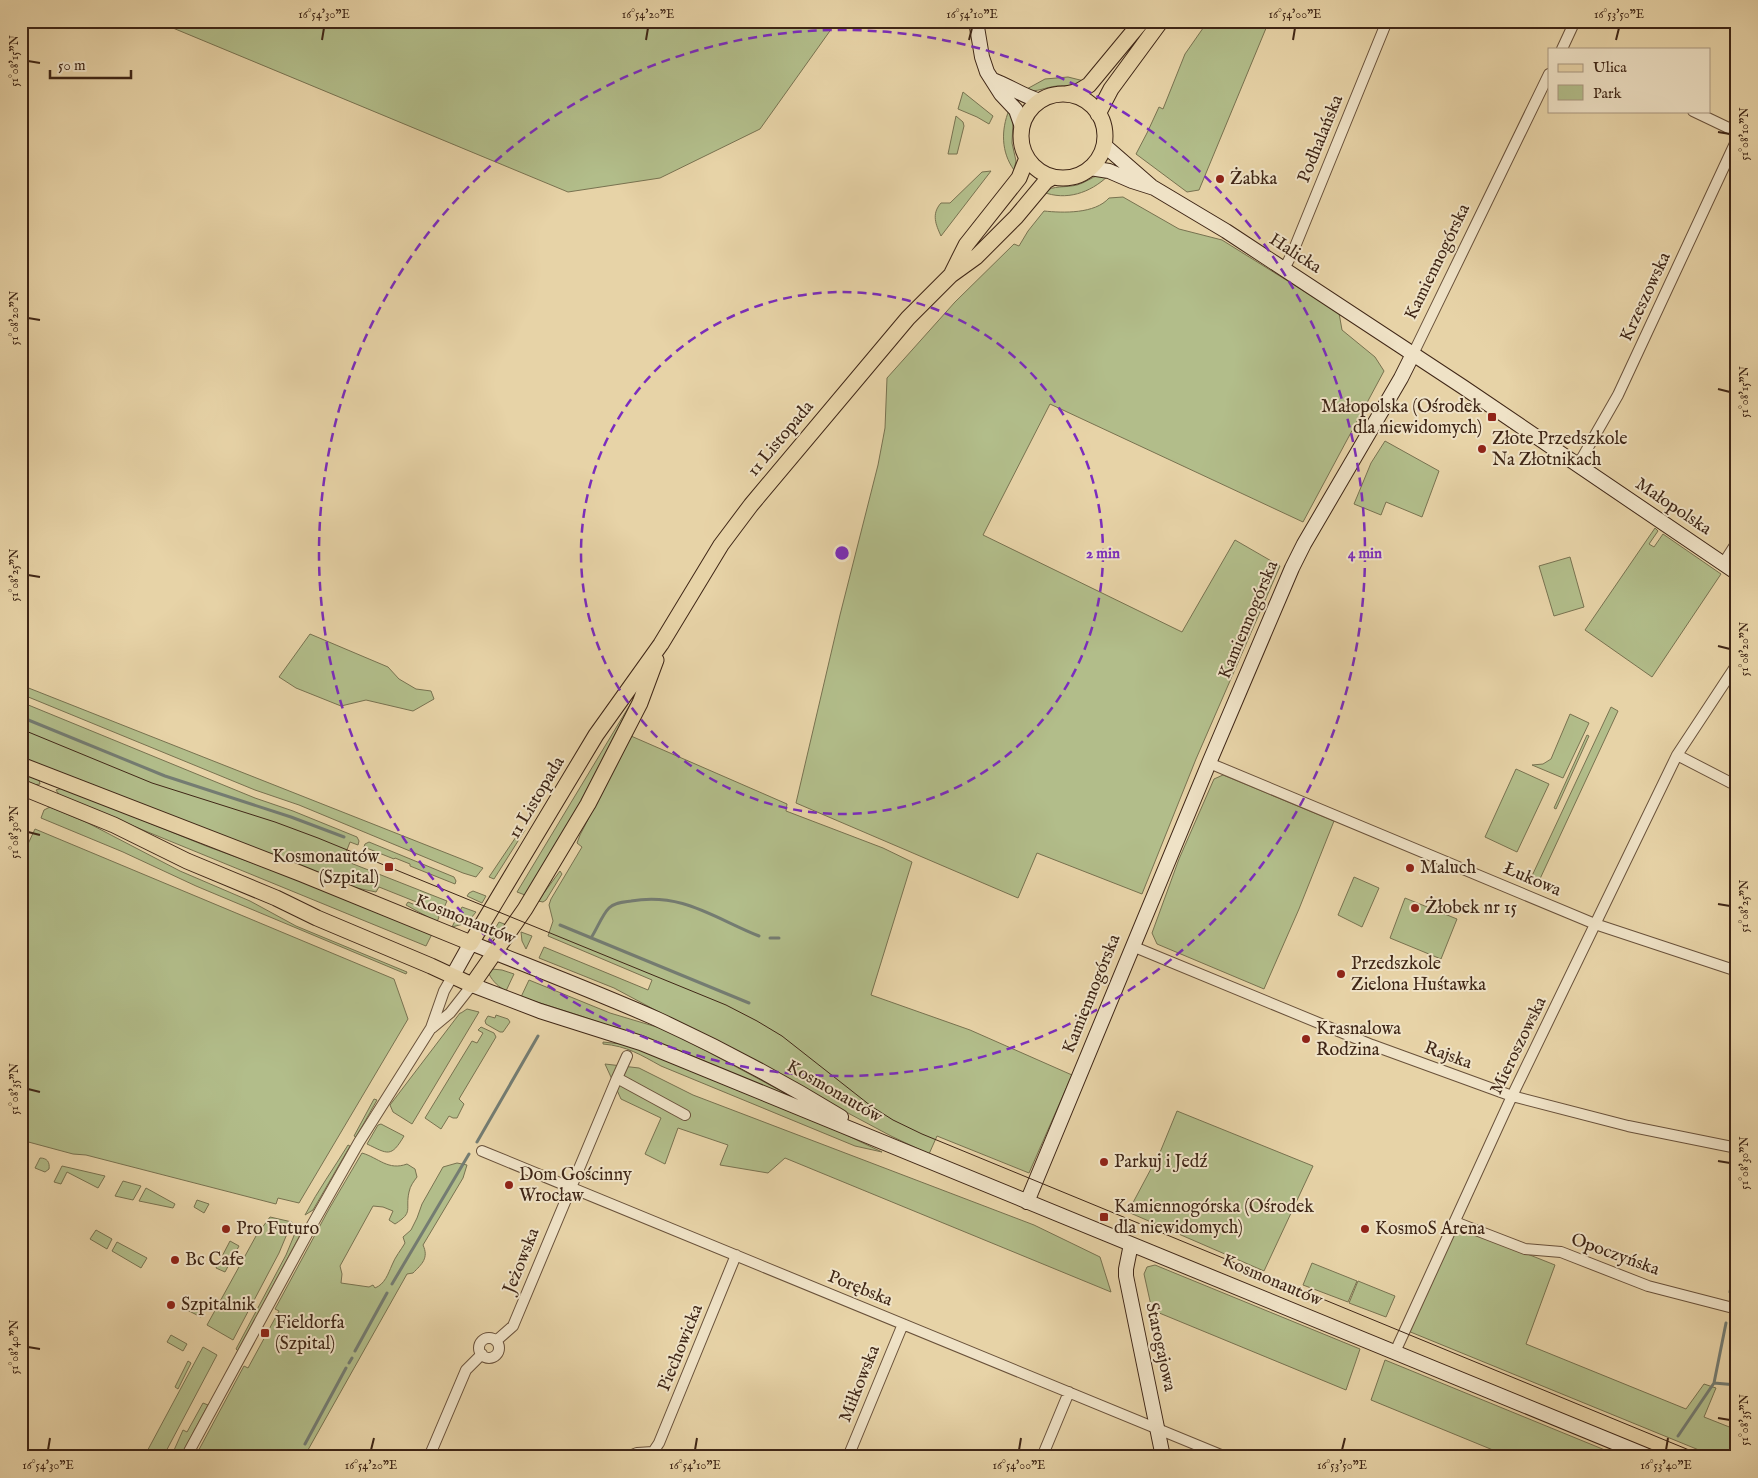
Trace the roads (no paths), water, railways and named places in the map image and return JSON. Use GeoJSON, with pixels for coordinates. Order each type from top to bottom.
{"type":"FeatureCollection","features":[{"type":"Feature","properties":{"kind":"main road"},"geometry":{"type":"LineString","coordinates":[[1065,94],[1087,102],[1098,114],[1103,123],[1104,144],[1097,161],[1090,168],[1073,177],[1053,177],[1038,170],[1027,158],[1021,138],[1022,127],[1027,115],[1040,101],[1056,95],[1079,91],[1089,85],[1142,21]]}},
{"type":"Feature","properties":{"kind":"main road"},"geometry":{"type":"LineString","coordinates":[[1098,114],[1111,88],[1161,21]]}},
{"type":"Feature","properties":{"kind":"main road","name":"11 Listopada"},"geometry":{"type":"LineString","coordinates":[[951,275],[966,245],[1019,178],[1027,158]]}},
{"type":"Feature","properties":{"kind":"main road","name":"11 Listopada"},"geometry":{"type":"LineString","coordinates":[[472,943],[596,735],[661,644],[721,545],[750,504],[908,318],[951,275],[976,256],[1016,217],[1046,181],[1053,177]]}},
{"type":"Feature","properties":{"kind":"main road","name":"11 Listopada"},"geometry":{"type":"LineString","coordinates":[[472,985],[525,909],[588,804],[640,703],[661,644]]}},
{"type":"Feature","properties":{"kind":"main road","name":"Kosmonautów"},"geometry":{"type":"LineString","coordinates":[[21,765],[302,874],[472,943]]}},
{"type":"Feature","properties":{"kind":"main road","name":"Kosmonautów"},"geometry":{"type":"LineString","coordinates":[[21,787],[114,825],[187,861],[472,985]]}},
{"type":"Feature","properties":{"kind":"street"},"geometry":{"type":"LineString","coordinates":[[976,21],[982,57],[987,72],[1001,94],[1016,110],[1022,127]]}},
{"type":"Feature","properties":{"kind":"street","name":"Podhalańska"},"geometry":{"type":"LineString","coordinates":[[1284,269],[1292,254],[1386,21]]}},
{"type":"Feature","properties":{"kind":"street"},"geometry":{"type":"LineString","coordinates":[[1562,48],[1575,21]]}},
{"type":"Feature","properties":{"kind":"street","name":"Kamiennogórska"},"geometry":{"type":"LineString","coordinates":[[1026,1202],[1292,568],[1304,544],[1401,378],[1548,76]]}},
{"type":"Feature","properties":{"kind":"street"},"geometry":{"type":"LineString","coordinates":[[993,80],[1040,101]]}},
{"type":"Feature","properties":{"kind":"street"},"geometry":{"type":"LineString","coordinates":[[1695,112],[1737,132]]}},
{"type":"Feature","properties":{"kind":"street","name":"Krzeszowska"},"geometry":{"type":"LineString","coordinates":[[1578,465],[1618,395],[1737,139]]}},
{"type":"Feature","properties":{"kind":"street","name":"Halicka"},"geometry":{"type":"LineString","coordinates":[[1104,144],[1154,188]]}},
{"type":"Feature","properties":{"kind":"street","name":"Halicka"},"geometry":{"type":"LineString","coordinates":[[1090,168],[1109,171],[1154,188],[1226,231],[1413,354]]}},
{"type":"Feature","properties":{"kind":"street","name":"Małopolska"},"geometry":{"type":"LineString","coordinates":[[1413,354],[1737,573]]}},
{"type":"Feature","properties":{"kind":"street"},"geometry":{"type":"LineString","coordinates":[[1723,564],[1737,542]]}},
{"type":"Feature","properties":{"kind":"street","name":"Mieroszowska"},"geometry":{"type":"LineString","coordinates":[[1395,1352],[1512,1096],[1677,755],[1737,664]]}},
{"type":"Feature","properties":{"kind":"street"},"geometry":{"type":"LineString","coordinates":[[1677,755],[1737,786]]}},
{"type":"Feature","properties":{"kind":"street","name":"Łukowa"},"geometry":{"type":"LineString","coordinates":[[1209,763],[1595,924],[1737,971]]}},
{"type":"Feature","properties":{"kind":"street","name":"Kosmonautów"},"geometry":{"type":"LineString","coordinates":[[472,943],[655,1018],[804,1094],[880,1140]]}},
{"type":"Feature","properties":{"kind":"street","name":"11 Listopada"},"geometry":{"type":"LineString","coordinates":[[452,977],[472,943]]}},
{"type":"Feature","properties":{"kind":"street","name":"Rajska"},"geometry":{"type":"LineString","coordinates":[[1132,946],[1372,1045],[1512,1096],[1628,1126],[1737,1148]]}},
{"type":"Feature","properties":{"kind":"street"},"geometry":{"type":"LineString","coordinates":[[186,1457],[359,1142],[431,1028],[444,991],[452,977]]}},
{"type":"Feature","properties":{"kind":"street"},"geometry":{"type":"LineString","coordinates":[[431,1028],[450,1013],[472,985]]}},
{"type":"Feature","properties":{"kind":"street","name":"Kosmonautów"},"geometry":{"type":"LineString","coordinates":[[472,985],[540,1011],[641,1043],[1650,1457]]}},
{"type":"Feature","properties":{"kind":"street","name":"Jeżowska"},"geometry":{"type":"LineString","coordinates":[[429,1457],[466,1370],[482,1354],[479,1349],[482,1340],[491,1338],[496,1341],[513,1326],[570,1187],[627,1056]]}},
{"type":"Feature","properties":{"kind":"street"},"geometry":{"type":"LineString","coordinates":[[617,1078],[685,1115]]}},
{"type":"Feature","properties":{"kind":"street","name":"Porębska"},"geometry":{"type":"LineString","coordinates":[[482,1151],[1226,1457]]}},
{"type":"Feature","properties":{"kind":"street","name":"Opoczyńska"},"geometry":{"type":"LineString","coordinates":[[1455,1222],[1525,1249],[1561,1252],[1648,1286],[1737,1308]]}},
{"type":"Feature","properties":{"kind":"street","name":"Starogajowa"},"geometry":{"type":"LineString","coordinates":[[1131,1244],[1126,1276],[1163,1457]]}},
{"type":"Feature","properties":{"kind":"street","name":"Piechowicka"},"geometry":{"type":"LineString","coordinates":[[628,1457],[637,1452],[652,1455],[659,1443],[736,1255]]}},
{"type":"Feature","properties":{"kind":"street","name":"Miłkowska"},"geometry":{"type":"LineString","coordinates":[[848,1457],[903,1324]]}},
{"type":"Feature","properties":{"kind":"street"},"geometry":{"type":"LineString","coordinates":[[1042,1457],[1069,1392]]}},
{"type":"Feature","properties":{"kind":"waterway"},"geometry":{"type":"LineString","coordinates":[[21,717],[165,776],[291,817],[344,837]]}},
{"type":"Feature","properties":{"kind":"waterway"},"geometry":{"type":"LineString","coordinates":[[591,938],[604,914],[611,906],[617,903],[649,899],[666,900],[697,908],[759,936]]}},
{"type":"Feature","properties":{"kind":"waterway"},"geometry":{"type":"LineString","coordinates":[[560,925],[749,1003]]}},
{"type":"Feature","properties":{"kind":"waterway"},"geometry":{"type":"LineString","coordinates":[[770,938],[779,938]]}},
{"type":"Feature","properties":{"kind":"waterway"},"geometry":{"type":"LineString","coordinates":[[477,1142],[538,1036]]}},
{"type":"Feature","properties":{"kind":"waterway"},"geometry":{"type":"LineString","coordinates":[[392,1284],[469,1154]]}},
{"type":"Feature","properties":{"kind":"waterway"},"geometry":{"type":"LineString","coordinates":[[1730,1292],[1737,1258]]}},
{"type":"Feature","properties":{"kind":"waterway"},"geometry":{"type":"LineString","coordinates":[[355,1351],[387,1293]]}},
{"type":"Feature","properties":{"kind":"waterway"},"geometry":{"type":"LineString","coordinates":[[1714,1383],[1726,1323]]}},
{"type":"Feature","properties":{"kind":"waterway"},"geometry":{"type":"LineString","coordinates":[[349,1363],[352,1358]]}},
{"type":"Feature","properties":{"kind":"waterway"},"geometry":{"type":"LineString","coordinates":[[305,1444],[346,1368]]}},
{"type":"Feature","properties":{"kind":"waterway"},"geometry":{"type":"LineString","coordinates":[[1678,1436],[1714,1383],[1737,1385]]}},
{"type":"Feature","properties":{"kind":"waterway"},"geometry":{"type":"LineString","coordinates":[[298,1457],[302,1451]]}},
{"type":"Feature","properties":{"kind":"tram line"},"geometry":{"type":"LineString","coordinates":[[21,729],[152,783],[275,822],[318,838],[726,1005],[782,1036],[871,1106],[893,1120],[922,1134],[1706,1457]]}},
{"type":"Feature","properties":{"kind":"place","name":"Żabka"},"geometry":{"type":"Point","coordinates":[1220,179]}},
{"type":"Feature","properties":{"kind":"place","name":"Małopolska (Ośrodek dla niewidomych)"},"geometry":{"type":"Point","coordinates":[1492,417]}},
{"type":"Feature","properties":{"kind":"place","name":"Złote Przedszkole Na Złotnikach"},"geometry":{"type":"Point","coordinates":[1482,449]}},
{"type":"Feature","properties":{"kind":"place","name":"Kosmonautów (Szpital)"},"geometry":{"type":"Point","coordinates":[389,867]}},
{"type":"Feature","properties":{"kind":"place","name":"Maluch"},"geometry":{"type":"Point","coordinates":[1410,868]}},
{"type":"Feature","properties":{"kind":"place","name":"Żłobek nr 15"},"geometry":{"type":"Point","coordinates":[1415,908]}},
{"type":"Feature","properties":{"kind":"place","name":"Przedszkole Zielona Huśtawka"},"geometry":{"type":"Point","coordinates":[1341,974]}},
{"type":"Feature","properties":{"kind":"place","name":"Krasnalowa Rodzina"},"geometry":{"type":"Point","coordinates":[1306,1039]}},
{"type":"Feature","properties":{"kind":"place","name":"Parkuj i Jedź"},"geometry":{"type":"Point","coordinates":[1104,1162]}},
{"type":"Feature","properties":{"kind":"place","name":"Dom Gościnny Wrocław"},"geometry":{"type":"Point","coordinates":[509,1185]}},
{"type":"Feature","properties":{"kind":"place","name":"Kamiennogórska (Ośrodek dla niewidomych)"},"geometry":{"type":"Point","coordinates":[1104,1217]}},
{"type":"Feature","properties":{"kind":"place","name":"Pro Futuro"},"geometry":{"type":"Point","coordinates":[226,1229]}},
{"type":"Feature","properties":{"kind":"place","name":"KosmoS Arena"},"geometry":{"type":"Point","coordinates":[1365,1229]}},
{"type":"Feature","properties":{"kind":"place","name":"Bc Cafe"},"geometry":{"type":"Point","coordinates":[175,1260]}},
{"type":"Feature","properties":{"kind":"place","name":"Szpitalnik"},"geometry":{"type":"Point","coordinates":[171,1305]}},
{"type":"Feature","properties":{"kind":"place","name":"Fieldorfa (Szpital)"},"geometry":{"type":"Point","coordinates":[265,1333]}}]}
